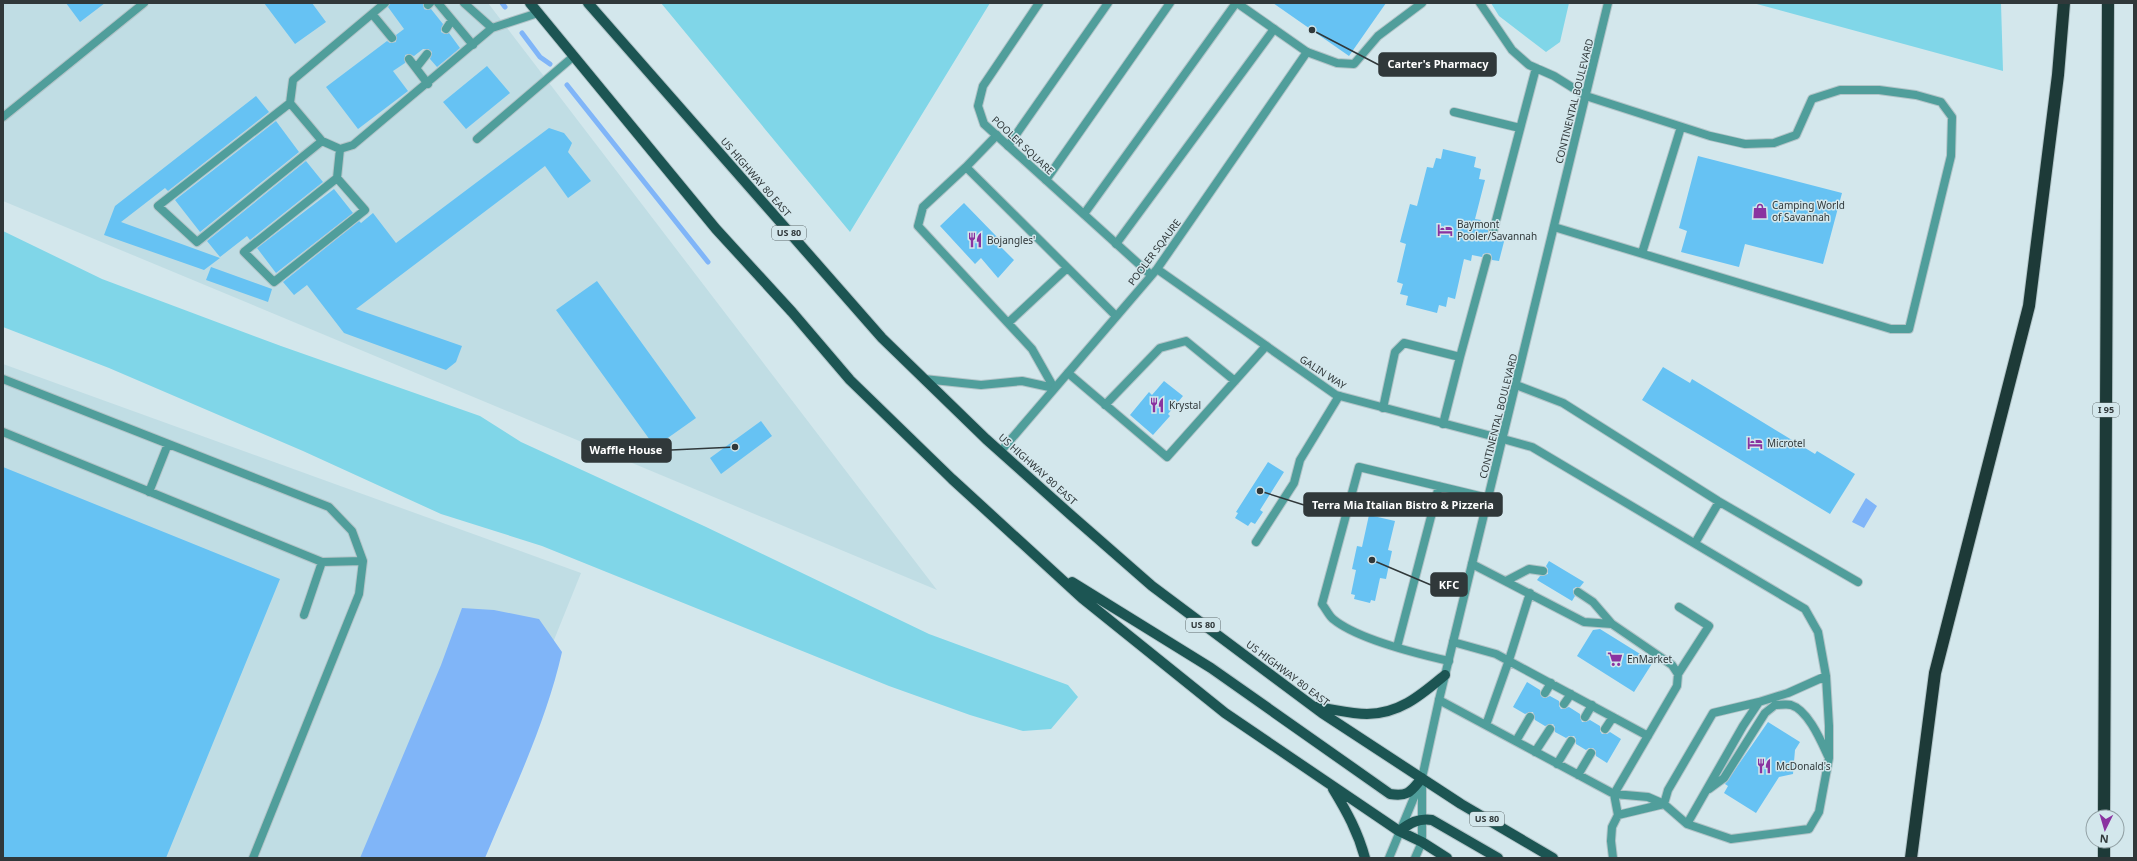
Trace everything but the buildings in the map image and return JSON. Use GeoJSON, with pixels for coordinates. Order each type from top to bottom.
{"type":"FeatureCollection","features":[{"type":"Feature","properties":{"kind":"highway"},"geometry":{"type":"LineString","coordinates":[[1911,858],[1935,673],[2029,306],[2058,75],[2064,3]]}},
{"type":"Feature","properties":{"kind":"highway","name":"I 95"},"geometry":{"type":"LineString","coordinates":[[2104,809],[2108,3]]}},
{"type":"Feature","properties":{"kind":"main road"},"geometry":{"type":"LineString","coordinates":[[530,3],[716,229],[792,312],[850,380],[952,479],[1082,598],[1225,713],[1399,831],[1422,842],[1446,858]]}},
{"type":"Feature","properties":{"kind":"main road","name":"US HIGHWAY 80 EAST"},"geometry":{"type":"LineString","coordinates":[[588,3],[882,338],[1000,451],[1152,586],[1313,707],[1461,804],[1553,858]]}},
{"type":"Feature","properties":{"kind":"main road"},"geometry":{"type":"LineString","coordinates":[[1052,570],[1211,668],[1390,794],[1402,796],[1410,792],[1422,778]]}},
{"type":"Feature","properties":{"kind":"main road"},"geometry":{"type":"LineString","coordinates":[[1313,707],[1367,714],[1394,710],[1417,699],[1445,675]]}},
{"type":"Feature","properties":{"kind":"main road"},"geometry":{"type":"LineString","coordinates":[[1329,784],[1350,817],[1358,835],[1365,858]]}},
{"type":"Feature","properties":{"kind":"main road"},"geometry":{"type":"LineString","coordinates":[[1399,831],[1409,823],[1422,818],[1432,820],[1498,858]]}},
{"type":"Feature","properties":{"kind":"street"},"geometry":{"type":"LineString","coordinates":[[3,117],[144,3]]}},
{"type":"Feature","properties":{"kind":"street"},"geometry":{"type":"LineString","coordinates":[[322,141],[197,242],[158,206],[290,103],[294,80],[373,15],[385,3]]}},
{"type":"Feature","properties":{"kind":"street"},"geometry":{"type":"LineString","coordinates":[[438,3],[473,45]]}},
{"type":"Feature","properties":{"kind":"street"},"geometry":{"type":"LineString","coordinates":[[464,3],[492,28]]}},
{"type":"Feature","properties":{"kind":"street","name":"POOLER SQUARE"},"geometry":{"type":"LineString","coordinates":[[1039,3],[983,86],[978,106],[984,124],[1151,276]]}},
{"type":"Feature","properties":{"kind":"street"},"geometry":{"type":"LineString","coordinates":[[1008,146],[1108,3]]}},
{"type":"Feature","properties":{"kind":"street"},"geometry":{"type":"LineString","coordinates":[[1046,180],[1170,3]]}},
{"type":"Feature","properties":{"kind":"street"},"geometry":{"type":"LineString","coordinates":[[1084,214],[1236,3],[1307,52],[1337,63],[1354,64],[1378,36],[1422,3]]}},
{"type":"Feature","properties":{"kind":"street"},"geometry":{"type":"LineString","coordinates":[[1480,3],[1512,50],[1528,65],[1554,76],[1586,96],[1681,127],[1745,144],[1774,143],[1796,135],[1812,99],[1840,90],[1879,90],[1916,95],[1942,102],[1952,117],[1951,156],[1909,329],[1891,329],[1554,227]]}},
{"type":"Feature","properties":{"kind":"street","name":"CONTINENTAL BOULEVARD"},"geometry":{"type":"LineString","coordinates":[[1389,858],[1422,778],[1448,661],[1608,3]]}},
{"type":"Feature","properties":{"kind":"street"},"geometry":{"type":"LineString","coordinates":[[290,103],[322,141],[340,148],[353,145],[428,84],[492,28],[538,13]]}},
{"type":"Feature","properties":{"kind":"street"},"geometry":{"type":"LineString","coordinates":[[373,15],[392,38]]}},
{"type":"Feature","properties":{"kind":"street"},"geometry":{"type":"LineString","coordinates":[[446,28],[452,20]]}},
{"type":"Feature","properties":{"kind":"street"},"geometry":{"type":"LineString","coordinates":[[1116,244],[1274,29]]}},
{"type":"Feature","properties":{"kind":"street","name":"POOLER SQAURE"},"geometry":{"type":"LineString","coordinates":[[1000,451],[1157,269],[1307,52]]}},
{"type":"Feature","properties":{"kind":"street"},"geometry":{"type":"LineString","coordinates":[[416,68],[427,54]]}},
{"type":"Feature","properties":{"kind":"street"},"geometry":{"type":"LineString","coordinates":[[476,139],[574,56]]}},
{"type":"Feature","properties":{"kind":"street"},"geometry":{"type":"LineString","coordinates":[[409,59],[428,84]]}},
{"type":"Feature","properties":{"kind":"street"},"geometry":{"type":"LineString","coordinates":[[1493,232],[1536,68]]}},
{"type":"Feature","properties":{"kind":"street"},"geometry":{"type":"LineString","coordinates":[[1454,112],[1520,128]]}},
{"type":"Feature","properties":{"kind":"street"},"geometry":{"type":"LineString","coordinates":[[1642,253],[1681,127]]}},
{"type":"Feature","properties":{"kind":"street"},"geometry":{"type":"LineString","coordinates":[[997,135],[966,167],[923,206],[918,226],[1032,349],[1054,388]]}},
{"type":"Feature","properties":{"kind":"street"},"geometry":{"type":"LineString","coordinates":[[337,178],[364,210],[274,282],[244,252],[337,178],[340,148]]}},
{"type":"Feature","properties":{"kind":"street"},"geometry":{"type":"LineString","coordinates":[[966,167],[1116,316]]}},
{"type":"Feature","properties":{"kind":"street"},"geometry":{"type":"LineString","coordinates":[[1444,424],[1486,258]]}},
{"type":"Feature","properties":{"kind":"street"},"geometry":{"type":"LineString","coordinates":[[1008,323],[1067,268]]}},
{"type":"Feature","properties":{"kind":"street","name":"GALIN WAY"},"geometry":{"type":"LineString","coordinates":[[1157,269],[1339,396],[1532,448],[1805,609],[1818,632],[1826,676],[1829,758],[1819,812],[1809,828],[1731,840],[1687,824]]}},
{"type":"Feature","properties":{"kind":"street"},"geometry":{"type":"LineString","coordinates":[[1105,405],[1160,348],[1186,341],[1235,381]]}},
{"type":"Feature","properties":{"kind":"street"},"geometry":{"type":"LineString","coordinates":[[1382,408],[1395,352],[1404,343],[1460,357]]}},
{"type":"Feature","properties":{"kind":"street"},"geometry":{"type":"LineString","coordinates":[[1068,373],[1167,457],[1266,346]]}},
{"type":"Feature","properties":{"kind":"street"},"geometry":{"type":"LineString","coordinates":[[3,379],[329,507],[352,531],[363,561],[359,594],[253,858]]}},
{"type":"Feature","properties":{"kind":"street"},"geometry":{"type":"LineString","coordinates":[[924,379],[981,385],[1022,381],[1054,388]]}},
{"type":"Feature","properties":{"kind":"street"},"geometry":{"type":"LineString","coordinates":[[1516,385],[1563,403],[1719,502],[1858,582]]}},
{"type":"Feature","properties":{"kind":"street"},"geometry":{"type":"LineString","coordinates":[[1256,542],[1294,483],[1300,460],[1339,396]]}},
{"type":"Feature","properties":{"kind":"street"},"geometry":{"type":"LineString","coordinates":[[3,432],[322,562],[363,561]]}},
{"type":"Feature","properties":{"kind":"street"},"geometry":{"type":"LineString","coordinates":[[149,492],[168,444]]}},
{"type":"Feature","properties":{"kind":"street"},"geometry":{"type":"LineString","coordinates":[[1448,661],[1423,656],[1352,632],[1332,618],[1322,604],[1359,467],[1488,498]]}},
{"type":"Feature","properties":{"kind":"street"},"geometry":{"type":"LineString","coordinates":[[1397,647],[1439,486]]}},
{"type":"Feature","properties":{"kind":"street"},"geometry":{"type":"LineString","coordinates":[[1695,543],[1719,502]]}},
{"type":"Feature","properties":{"kind":"street"},"geometry":{"type":"LineString","coordinates":[[304,614],[322,562]]}},
{"type":"Feature","properties":{"kind":"street"},"geometry":{"type":"LineString","coordinates":[[1472,564],[1584,622],[1612,624]]}},
{"type":"Feature","properties":{"kind":"street"},"geometry":{"type":"LineString","coordinates":[[1506,581],[1529,569],[1543,571]]}},
{"type":"Feature","properties":{"kind":"street"},"geometry":{"type":"LineString","coordinates":[[1578,592],[1593,602],[1612,624],[1672,665],[1678,674]]}},
{"type":"Feature","properties":{"kind":"street"},"geometry":{"type":"LineString","coordinates":[[1486,725],[1509,660],[1530,593]]}},
{"type":"Feature","properties":{"kind":"street"},"geometry":{"type":"LineString","coordinates":[[1613,858],[1611,841],[1612,827],[1618,815],[1614,794],[1677,686],[1678,674],[1709,626],[1679,607]]}},
{"type":"Feature","properties":{"kind":"street"},"geometry":{"type":"LineString","coordinates":[[1453,642],[1496,654],[1509,660],[1648,736]]}},
{"type":"Feature","properties":{"kind":"street"},"geometry":{"type":"LineString","coordinates":[[1664,804],[1668,790],[1713,713],[1759,702],[1826,676]]}},
{"type":"Feature","properties":{"kind":"street"},"geometry":{"type":"LineString","coordinates":[[1545,693],[1551,683]]}},
{"type":"Feature","properties":{"kind":"street"},"geometry":{"type":"LineString","coordinates":[[1564,704],[1571,694]]}},
{"type":"Feature","properties":{"kind":"street"},"geometry":{"type":"LineString","coordinates":[[1439,700],[1614,794],[1648,798],[1664,804],[1687,824],[1743,726],[1759,702]]}},
{"type":"Feature","properties":{"kind":"street"},"geometry":{"type":"LineString","coordinates":[[1585,717],[1592,705]]}},
{"type":"Feature","properties":{"kind":"street"},"geometry":{"type":"LineString","coordinates":[[1705,792],[1724,778],[1765,713],[1775,705],[1791,705],[1800,711],[1814,728],[1829,758]]}},
{"type":"Feature","properties":{"kind":"street"},"geometry":{"type":"LineString","coordinates":[[1605,729],[1613,716]]}},
{"type":"Feature","properties":{"kind":"street"},"geometry":{"type":"LineString","coordinates":[[1516,741],[1530,717]]}},
{"type":"Feature","properties":{"kind":"street"},"geometry":{"type":"LineString","coordinates":[[1535,752],[1550,729]]}},
{"type":"Feature","properties":{"kind":"street"},"geometry":{"type":"LineString","coordinates":[[1557,764],[1571,741]]}},
{"type":"Feature","properties":{"kind":"street"},"geometry":{"type":"LineString","coordinates":[[1578,775],[1590,753]]}},
{"type":"Feature","properties":{"kind":"street"},"geometry":{"type":"LineString","coordinates":[[1415,858],[1422,842],[1422,778]]}},
{"type":"Feature","properties":{"kind":"street"},"geometry":{"type":"LineString","coordinates":[[1618,815],[1664,804]]}},
{"type":"Feature","properties":{"kind":"shaded area"},"geometry":{"type":"Polygon","coordinates":[[[3,3],[488,3],[937,590],[3,201],[3,3]]]}},
{"type":"Feature","properties":{"kind":"shaded area"},"geometry":{"type":"Polygon","coordinates":[[[661,3],[990,3],[850,232],[661,3]]]}},
{"type":"Feature","properties":{"kind":"shaded area"},"geometry":{"type":"Polygon","coordinates":[[[1491,3],[1569,3],[1560,42],[1546,52],[1499,16],[1491,3]]]}},
{"type":"Feature","properties":{"kind":"shaded area"},"geometry":{"type":"Polygon","coordinates":[[[1753,3],[2001,3],[2003,71],[1753,3]]]}},
{"type":"Feature","properties":{"kind":"shaded area"},"geometry":{"type":"Polygon","coordinates":[[[3,231],[102,279],[281,346],[480,416],[521,442],[704,526],[929,634],[1068,685],[1078,697],[1051,729],[1023,731],[970,715],[889,686],[542,546],[441,514],[303,451],[109,368],[3,327],[3,231]]]}},
{"type":"Feature","properties":{"kind":"shaded area"},"geometry":{"type":"Polygon","coordinates":[[[3,364],[581,573],[466,858],[3,858],[3,364]]]}},
{"type":"Feature","properties":{"kind":"shaded area"},"geometry":{"type":"Polygon","coordinates":[[[1866,498],[1877,506],[1864,528],[1852,522],[1866,498]]]}},
{"type":"Feature","properties":{"kind":"shaded area"},"geometry":{"type":"Polygon","coordinates":[[[462,608],[494,610],[539,619],[562,652],[547,705],[528,756],[485,858],[360,858],[441,665],[462,608]]]}},
{"type":"Feature","properties":{"kind":"waterway"},"geometry":{"type":"LineString","coordinates":[[502,3],[505,7]]}},
{"type":"Feature","properties":{"kind":"waterway"},"geometry":{"type":"LineString","coordinates":[[522,33],[540,57],[550,64]]}},
{"type":"Feature","properties":{"kind":"waterway"},"geometry":{"type":"LineString","coordinates":[[567,85],[708,262]]}},
{"type":"Feature","properties":{"kind":"place","name":"Carter's Pharmacy"},"geometry":{"type":"Point","coordinates":[1312,30]}},
{"type":"Feature","properties":{"kind":"place","name":"Camping World of Savannah"},"geometry":{"type":"Point","coordinates":[1760,211]}},
{"type":"Feature","properties":{"kind":"place","name":"Baymont Pooler/Savannah"},"geometry":{"type":"Point","coordinates":[1445,230]}},
{"type":"Feature","properties":{"kind":"place","name":"Bojangles'"},"geometry":{"type":"Point","coordinates":[975,240]}},
{"type":"Feature","properties":{"kind":"place","name":"Krystal"},"geometry":{"type":"Point","coordinates":[1157,405]}},
{"type":"Feature","properties":{"kind":"place","name":"Microtel"},"geometry":{"type":"Point","coordinates":[1755,443]}},
{"type":"Feature","properties":{"kind":"place","name":"Waffle House"},"geometry":{"type":"Point","coordinates":[735,447]}},
{"type":"Feature","properties":{"kind":"place","name":"Terra Mia Italian Bistro & Pizzeria"},"geometry":{"type":"Point","coordinates":[1260,491]}},
{"type":"Feature","properties":{"kind":"place","name":"KFC"},"geometry":{"type":"Point","coordinates":[1372,560]}},
{"type":"Feature","properties":{"kind":"place","name":"EnMarket"},"geometry":{"type":"Point","coordinates":[1615,659]}},
{"type":"Feature","properties":{"kind":"place","name":"McDonald's"},"geometry":{"type":"Point","coordinates":[1764,766]}}]}
